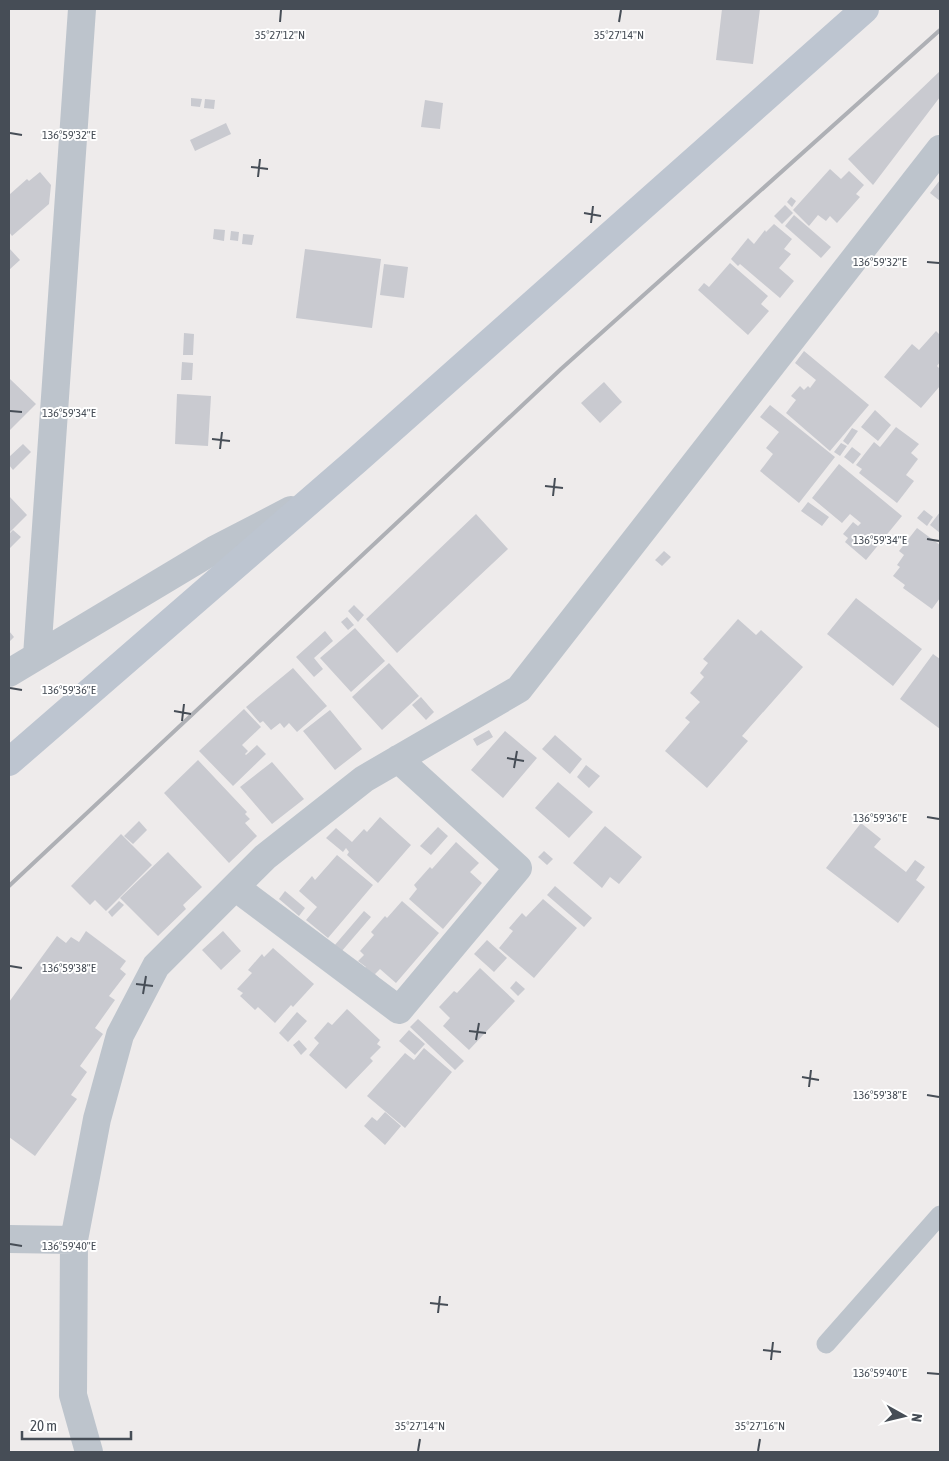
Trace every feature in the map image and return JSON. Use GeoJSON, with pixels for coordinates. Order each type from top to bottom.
{"type":"FeatureCollection","features":[{"type":"Feature","properties":{"kind":"street"},"geometry":{"type":"LineString","coordinates":[[37,656],[82,9]]}},
{"type":"Feature","properties":{"kind":"street"},"geometry":{"type":"LineString","coordinates":[[9,762],[314,498],[865,9]]}},
{"type":"Feature","properties":{"kind":"street"},"geometry":{"type":"LineString","coordinates":[[89,1452],[73,1395],[74,1240],[97,1119],[120,1035],[156,966],[266,857],[364,779],[519,689],[940,149]]}},
{"type":"Feature","properties":{"kind":"street"},"geometry":{"type":"LineString","coordinates":[[9,673],[214,550],[314,498]]}},
{"type":"Feature","properties":{"kind":"street"},"geometry":{"type":"LineString","coordinates":[[235,887],[398,1010],[518,868],[398,759]]}},
{"type":"Feature","properties":{"kind":"street"},"geometry":{"type":"LineString","coordinates":[[9,1239],[74,1240]]}},
{"type":"Feature","properties":{"kind":"lane"},"geometry":{"type":"LineString","coordinates":[[826,1344],[940,1215]]}},
{"type":"Feature","properties":{"kind":"building"},"geometry":{"type":"Polygon","coordinates":[[[722,9],[760,9],[753,64],[716,60],[722,9]]]}},
{"type":"Feature","properties":{"kind":"building"},"geometry":{"type":"Polygon","coordinates":[[[940,71],[940,97],[873,185],[848,159],[940,71]]]}},
{"type":"Feature","properties":{"kind":"building"},"geometry":{"type":"Polygon","coordinates":[[[191,98],[202,99],[200,107],[191,106],[191,98]]]}},
{"type":"Feature","properties":{"kind":"building"},"geometry":{"type":"Polygon","coordinates":[[[205,99],[215,100],[214,109],[204,108],[205,99]]]}},
{"type":"Feature","properties":{"kind":"building"},"geometry":{"type":"Polygon","coordinates":[[[425,100],[443,103],[440,129],[421,127],[425,100]]]}},
{"type":"Feature","properties":{"kind":"building"},"geometry":{"type":"Polygon","coordinates":[[[226,123],[231,134],[195,151],[190,140],[226,123]]]}},
{"type":"Feature","properties":{"kind":"building"},"geometry":{"type":"Polygon","coordinates":[[[830,169],[841,179],[849,171],[864,185],[856,194],[860,197],[837,223],[830,216],[826,221],[818,215],[809,226],[793,210],[830,169]]]}},
{"type":"Feature","properties":{"kind":"building"},"geometry":{"type":"Polygon","coordinates":[[[40,172],[51,185],[49,204],[12,236],[9,232],[9,195],[27,179],[29,181],[40,172]]]}},
{"type":"Feature","properties":{"kind":"building"},"geometry":{"type":"Polygon","coordinates":[[[940,180],[940,201],[930,193],[940,180]]]}},
{"type":"Feature","properties":{"kind":"building"},"geometry":{"type":"Polygon","coordinates":[[[791,197],[796,201],[792,207],[787,202],[791,197]]]}},
{"type":"Feature","properties":{"kind":"building"},"geometry":{"type":"Polygon","coordinates":[[[785,205],[793,213],[782,224],[774,216],[785,205]]]}},
{"type":"Feature","properties":{"kind":"building"},"geometry":{"type":"Polygon","coordinates":[[[794,215],[831,247],[821,258],[785,226],[794,215]]]}},
{"type":"Feature","properties":{"kind":"building"},"geometry":{"type":"Polygon","coordinates":[[[774,224],[792,239],[784,249],[791,254],[779,268],[794,281],[780,298],[740,264],[738,266],[731,259],[748,238],[754,244],[765,230],[766,232],[774,224]]]}},
{"type":"Feature","properties":{"kind":"building"},"geometry":{"type":"Polygon","coordinates":[[[214,229],[225,230],[224,241],[213,239],[214,229]]]}},
{"type":"Feature","properties":{"kind":"building"},"geometry":{"type":"Polygon","coordinates":[[[231,231],[239,232],[238,241],[230,240],[231,231]]]}},
{"type":"Feature","properties":{"kind":"building"},"geometry":{"type":"Polygon","coordinates":[[[243,234],[254,235],[252,245],[242,244],[243,234]]]}},
{"type":"Feature","properties":{"kind":"building"},"geometry":{"type":"Polygon","coordinates":[[[9,248],[20,260],[9,270],[9,248]]]}},
{"type":"Feature","properties":{"kind":"building"},"geometry":{"type":"Polygon","coordinates":[[[305,249],[381,259],[372,328],[296,318],[305,249]]]}},
{"type":"Feature","properties":{"kind":"building"},"geometry":{"type":"Polygon","coordinates":[[[730,263],[768,296],[761,304],[769,311],[748,335],[698,290],[704,283],[709,287],[730,263]]]}},
{"type":"Feature","properties":{"kind":"building"},"geometry":{"type":"Polygon","coordinates":[[[384,264],[408,267],[404,298],[380,295],[384,264]]]}},
{"type":"Feature","properties":{"kind":"building"},"geometry":{"type":"Polygon","coordinates":[[[936,331],[940,335],[940,362],[937,366],[940,369],[940,386],[921,408],[884,377],[912,344],[919,350],[936,331]]]}},
{"type":"Feature","properties":{"kind":"building"},"geometry":{"type":"Polygon","coordinates":[[[184,333],[194,334],[193,355],[183,355],[184,333]]]}},
{"type":"Feature","properties":{"kind":"building"},"geometry":{"type":"Polygon","coordinates":[[[804,351],[869,405],[830,451],[786,413],[796,400],[791,396],[800,386],[804,390],[808,386],[810,388],[816,380],[795,363],[804,351]]]}},
{"type":"Feature","properties":{"kind":"building"},"geometry":{"type":"Polygon","coordinates":[[[182,362],[193,363],[192,380],[181,380],[182,362]]]}},
{"type":"Feature","properties":{"kind":"building"},"geometry":{"type":"Polygon","coordinates":[[[9,380],[36,404],[9,431],[9,380]]]}},
{"type":"Feature","properties":{"kind":"building"},"geometry":{"type":"Polygon","coordinates":[[[604,382],[622,402],[600,423],[581,403],[604,382]]]}},
{"type":"Feature","properties":{"kind":"building"},"geometry":{"type":"Polygon","coordinates":[[[177,394],[211,396],[208,446],[175,444],[177,394]]]}},
{"type":"Feature","properties":{"kind":"building"},"geometry":{"type":"Polygon","coordinates":[[[770,405],[835,457],[799,503],[760,471],[773,454],[766,448],[779,432],[760,417],[770,405]]]}},
{"type":"Feature","properties":{"kind":"building"},"geometry":{"type":"Polygon","coordinates":[[[875,410],[891,425],[878,441],[861,427],[875,410]]]}},
{"type":"Feature","properties":{"kind":"building"},"geometry":{"type":"Polygon","coordinates":[[[896,427],[919,444],[911,453],[918,459],[906,475],[914,481],[897,503],[859,473],[862,469],[856,465],[874,442],[880,447],[896,427]]]}},
{"type":"Feature","properties":{"kind":"building"},"geometry":{"type":"Polygon","coordinates":[[[852,428],[858,431],[848,445],[843,441],[852,428]]]}},
{"type":"Feature","properties":{"kind":"building"},"geometry":{"type":"Polygon","coordinates":[[[841,443],[847,446],[840,456],[834,452],[841,443]]]}},
{"type":"Feature","properties":{"kind":"building"},"geometry":{"type":"Polygon","coordinates":[[[23,444],[31,452],[13,470],[9,465],[9,457],[23,444]]]}},
{"type":"Feature","properties":{"kind":"building"},"geometry":{"type":"Polygon","coordinates":[[[852,447],[861,454],[853,464],[844,457],[852,447]]]}},
{"type":"Feature","properties":{"kind":"building"},"geometry":{"type":"Polygon","coordinates":[[[839,464],[902,516],[866,560],[845,542],[848,538],[843,534],[853,522],[858,526],[861,523],[850,514],[842,523],[812,498],[839,464]]]}},
{"type":"Feature","properties":{"kind":"building"},"geometry":{"type":"Polygon","coordinates":[[[9,496],[27,515],[9,533],[9,496]]]}},
{"type":"Feature","properties":{"kind":"building"},"geometry":{"type":"Polygon","coordinates":[[[808,502],[829,517],[822,526],[801,511],[808,502]]]}},
{"type":"Feature","properties":{"kind":"building"},"geometry":{"type":"Polygon","coordinates":[[[924,510],[933,517],[927,526],[917,518],[924,510]]]}},
{"type":"Feature","properties":{"kind":"building"},"geometry":{"type":"Polygon","coordinates":[[[940,512],[940,533],[930,525],[940,512]]]}},
{"type":"Feature","properties":{"kind":"building"},"geometry":{"type":"Polygon","coordinates":[[[476,514],[508,549],[397,653],[366,619],[476,514]]]}},
{"type":"Feature","properties":{"kind":"building"},"geometry":{"type":"Polygon","coordinates":[[[917,528],[940,545],[940,598],[932,609],[903,588],[905,585],[893,576],[900,567],[897,565],[904,555],[899,551],[917,528]]]}},
{"type":"Feature","properties":{"kind":"building"},"geometry":{"type":"Polygon","coordinates":[[[13,530],[21,537],[9,549],[9,534],[13,530]]]}},
{"type":"Feature","properties":{"kind":"building"},"geometry":{"type":"Polygon","coordinates":[[[664,551],[671,557],[662,566],[655,560],[664,551]]]}},
{"type":"Feature","properties":{"kind":"building"},"geometry":{"type":"Polygon","coordinates":[[[856,598],[922,649],[893,686],[827,634],[856,598]]]}},
{"type":"Feature","properties":{"kind":"building"},"geometry":{"type":"Polygon","coordinates":[[[354,605],[364,615],[358,622],[348,611],[354,605]]]}},
{"type":"Feature","properties":{"kind":"building"},"geometry":{"type":"Polygon","coordinates":[[[347,617],[354,625],[348,630],[341,622],[347,617]]]}},
{"type":"Feature","properties":{"kind":"building"},"geometry":{"type":"Polygon","coordinates":[[[738,619],[756,635],[761,630],[803,667],[742,736],[748,741],[707,788],[665,751],[690,722],[685,718],[700,702],[690,693],[704,677],[700,673],[708,663],[703,659],[738,619]]]}},
{"type":"Feature","properties":{"kind":"building"},"geometry":{"type":"Polygon","coordinates":[[[355,628],[385,661],[351,692],[320,658],[355,628]]]}},
{"type":"Feature","properties":{"kind":"building"},"geometry":{"type":"Polygon","coordinates":[[[9,631],[14,637],[9,642],[9,631]]]}},
{"type":"Feature","properties":{"kind":"building"},"geometry":{"type":"Polygon","coordinates":[[[325,631],[333,641],[314,658],[323,669],[314,677],[296,657],[325,631]]]}},
{"type":"Feature","properties":{"kind":"building"},"geometry":{"type":"Polygon","coordinates":[[[933,654],[940,659],[940,729],[900,699],[933,654]]]}},
{"type":"Feature","properties":{"kind":"building"},"geometry":{"type":"Polygon","coordinates":[[[389,663],[419,696],[382,730],[352,697],[389,663]]]}},
{"type":"Feature","properties":{"kind":"building"},"geometry":{"type":"Polygon","coordinates":[[[293,668],[327,706],[297,732],[289,723],[284,728],[280,723],[271,730],[263,721],[260,723],[246,707],[293,668]]]}},
{"type":"Feature","properties":{"kind":"building"},"geometry":{"type":"Polygon","coordinates":[[[421,697],[434,712],[426,720],[412,705],[421,697]]]}},
{"type":"Feature","properties":{"kind":"building"},"geometry":{"type":"Polygon","coordinates":[[[244,709],[261,727],[242,745],[248,751],[245,754],[257,745],[266,754],[233,786],[199,751],[244,709]]]}},
{"type":"Feature","properties":{"kind":"building"},"geometry":{"type":"Polygon","coordinates":[[[330,710],[362,749],[335,770],[303,731],[330,710]]]}},
{"type":"Feature","properties":{"kind":"building"},"geometry":{"type":"Polygon","coordinates":[[[489,730],[493,737],[477,746],[473,739],[489,730]]]}},
{"type":"Feature","properties":{"kind":"building"},"geometry":{"type":"Polygon","coordinates":[[[505,731],[537,758],[503,798],[471,770],[505,731]]]}},
{"type":"Feature","properties":{"kind":"building"},"geometry":{"type":"Polygon","coordinates":[[[555,735],[582,759],[570,774],[542,749],[555,735]]]}},
{"type":"Feature","properties":{"kind":"building"},"geometry":{"type":"Polygon","coordinates":[[[198,760],[247,812],[245,814],[250,819],[245,823],[257,836],[229,863],[164,793],[198,760]]]}},
{"type":"Feature","properties":{"kind":"building"},"geometry":{"type":"Polygon","coordinates":[[[272,762],[304,799],[272,824],[240,787],[272,762]]]}},
{"type":"Feature","properties":{"kind":"building"},"geometry":{"type":"Polygon","coordinates":[[[586,765],[600,776],[589,788],[577,777],[586,765]]]}},
{"type":"Feature","properties":{"kind":"building"},"geometry":{"type":"Polygon","coordinates":[[[558,782],[593,812],[569,838],[535,808],[558,782]]]}},
{"type":"Feature","properties":{"kind":"building"},"geometry":{"type":"Polygon","coordinates":[[[380,817],[411,845],[378,883],[347,855],[349,852],[346,848],[343,852],[326,838],[336,828],[352,842],[364,829],[367,832],[380,817]]]}},
{"type":"Feature","properties":{"kind":"building"},"geometry":{"type":"Polygon","coordinates":[[[139,821],[147,830],[133,844],[124,836],[139,821]]]}},
{"type":"Feature","properties":{"kind":"building"},"geometry":{"type":"Polygon","coordinates":[[[861,823],[881,839],[874,847],[906,872],[915,860],[925,867],[916,880],[925,887],[898,923],[826,868],[861,823]]]}},
{"type":"Feature","properties":{"kind":"building"},"geometry":{"type":"Polygon","coordinates":[[[605,826],[642,857],[619,884],[610,877],[602,888],[573,863],[605,826]]]}},
{"type":"Feature","properties":{"kind":"building"},"geometry":{"type":"Polygon","coordinates":[[[438,827],[448,836],[431,855],[420,846],[438,827]]]}},
{"type":"Feature","properties":{"kind":"building"},"geometry":{"type":"Polygon","coordinates":[[[121,834],[152,865],[106,911],[95,900],[90,905],[71,886],[121,834]]]}},
{"type":"Feature","properties":{"kind":"building"},"geometry":{"type":"Polygon","coordinates":[[[456,842],[479,863],[470,872],[482,883],[443,929],[409,899],[417,889],[414,885],[430,867],[432,869],[456,842]]]}},
{"type":"Feature","properties":{"kind":"building"},"geometry":{"type":"Polygon","coordinates":[[[544,851],[553,859],[547,865],[538,857],[544,851]]]}},
{"type":"Feature","properties":{"kind":"building"},"geometry":{"type":"Polygon","coordinates":[[[168,852],[202,887],[183,905],[186,909],[158,936],[120,898],[168,852]]]}},
{"type":"Feature","properties":{"kind":"building"},"geometry":{"type":"Polygon","coordinates":[[[337,855],[373,885],[328,938],[306,920],[317,907],[299,891],[312,876],[315,880],[337,855]]]}},
{"type":"Feature","properties":{"kind":"building"},"geometry":{"type":"Polygon","coordinates":[[[555,886],[592,918],[584,927],[547,895],[555,886]]]}},
{"type":"Feature","properties":{"kind":"building"},"geometry":{"type":"Polygon","coordinates":[[[285,891],[305,908],[299,916],[279,899],[285,891]]]}},
{"type":"Feature","properties":{"kind":"building"},"geometry":{"type":"Polygon","coordinates":[[[543,899],[577,928],[534,978],[499,948],[513,931],[509,928],[522,913],[526,917],[543,899]]]}},
{"type":"Feature","properties":{"kind":"building"},"geometry":{"type":"Polygon","coordinates":[[[119,901],[124,905],[112,917],[108,912],[119,901]]]}},
{"type":"Feature","properties":{"kind":"building"},"geometry":{"type":"Polygon","coordinates":[[[402,901],[439,933],[396,983],[380,969],[375,974],[379,978],[375,983],[362,972],[366,967],[358,961],[364,955],[360,951],[374,935],[371,932],[402,901]]]}},
{"type":"Feature","properties":{"kind":"building"},"geometry":{"type":"Polygon","coordinates":[[[364,911],[371,917],[341,952],[334,946],[364,911]]]}},
{"type":"Feature","properties":{"kind":"building"},"geometry":{"type":"Polygon","coordinates":[[[86,931],[126,961],[120,969],[126,974],[109,996],[115,1000],[95,1028],[103,1034],[80,1066],[87,1072],[71,1095],[77,1099],[35,1156],[9,1137],[9,1002],[57,936],[66,943],[71,937],[79,942],[86,931]]]}},
{"type":"Feature","properties":{"kind":"building"},"geometry":{"type":"Polygon","coordinates":[[[223,931],[241,951],[221,970],[202,950],[223,931]]]}},
{"type":"Feature","properties":{"kind":"building"},"geometry":{"type":"Polygon","coordinates":[[[487,940],[507,958],[494,972],[474,954],[487,940]]]}},
{"type":"Feature","properties":{"kind":"building"},"geometry":{"type":"Polygon","coordinates":[[[273,948],[314,984],[275,1023],[258,1007],[255,1010],[240,996],[243,993],[237,989],[252,973],[248,970],[262,954],[264,957],[273,948]]]}},
{"type":"Feature","properties":{"kind":"building"},"geometry":{"type":"Polygon","coordinates":[[[480,968],[515,1001],[469,1050],[443,1026],[450,1018],[439,1007],[454,991],[457,993],[480,968]]]}},
{"type":"Feature","properties":{"kind":"building"},"geometry":{"type":"Polygon","coordinates":[[[516,981],[525,989],[518,996],[510,988],[516,981]]]}},
{"type":"Feature","properties":{"kind":"building"},"geometry":{"type":"Polygon","coordinates":[[[347,1009],[380,1040],[377,1044],[381,1047],[370,1058],[373,1061],[346,1089],[309,1055],[319,1043],[314,1038],[328,1022],[332,1025],[347,1009]]]}},
{"type":"Feature","properties":{"kind":"building"},"geometry":{"type":"Polygon","coordinates":[[[297,1012],[307,1021],[288,1042],[279,1033],[297,1012]]]}},
{"type":"Feature","properties":{"kind":"building"},"geometry":{"type":"Polygon","coordinates":[[[418,1019],[464,1061],[455,1070],[410,1027],[418,1019]]]}},
{"type":"Feature","properties":{"kind":"building"},"geometry":{"type":"Polygon","coordinates":[[[409,1030],[425,1044],[415,1055],[399,1041],[409,1030]]]}},
{"type":"Feature","properties":{"kind":"building"},"geometry":{"type":"Polygon","coordinates":[[[299,1040],[307,1049],[301,1055],[293,1045],[299,1040]]]}},
{"type":"Feature","properties":{"kind":"building"},"geometry":{"type":"Polygon","coordinates":[[[424,1048],[452,1072],[405,1128],[367,1096],[405,1053],[414,1060],[424,1048]]]}},
{"type":"Feature","properties":{"kind":"building"},"geometry":{"type":"Polygon","coordinates":[[[385,1112],[401,1126],[385,1145],[364,1126],[372,1117],[377,1121],[385,1112]]]}},
{"type":"Feature","properties":{"kind":"railway"},"geometry":{"type":"LineString","coordinates":[[9,886],[561,369],[940,30]]}}]}
